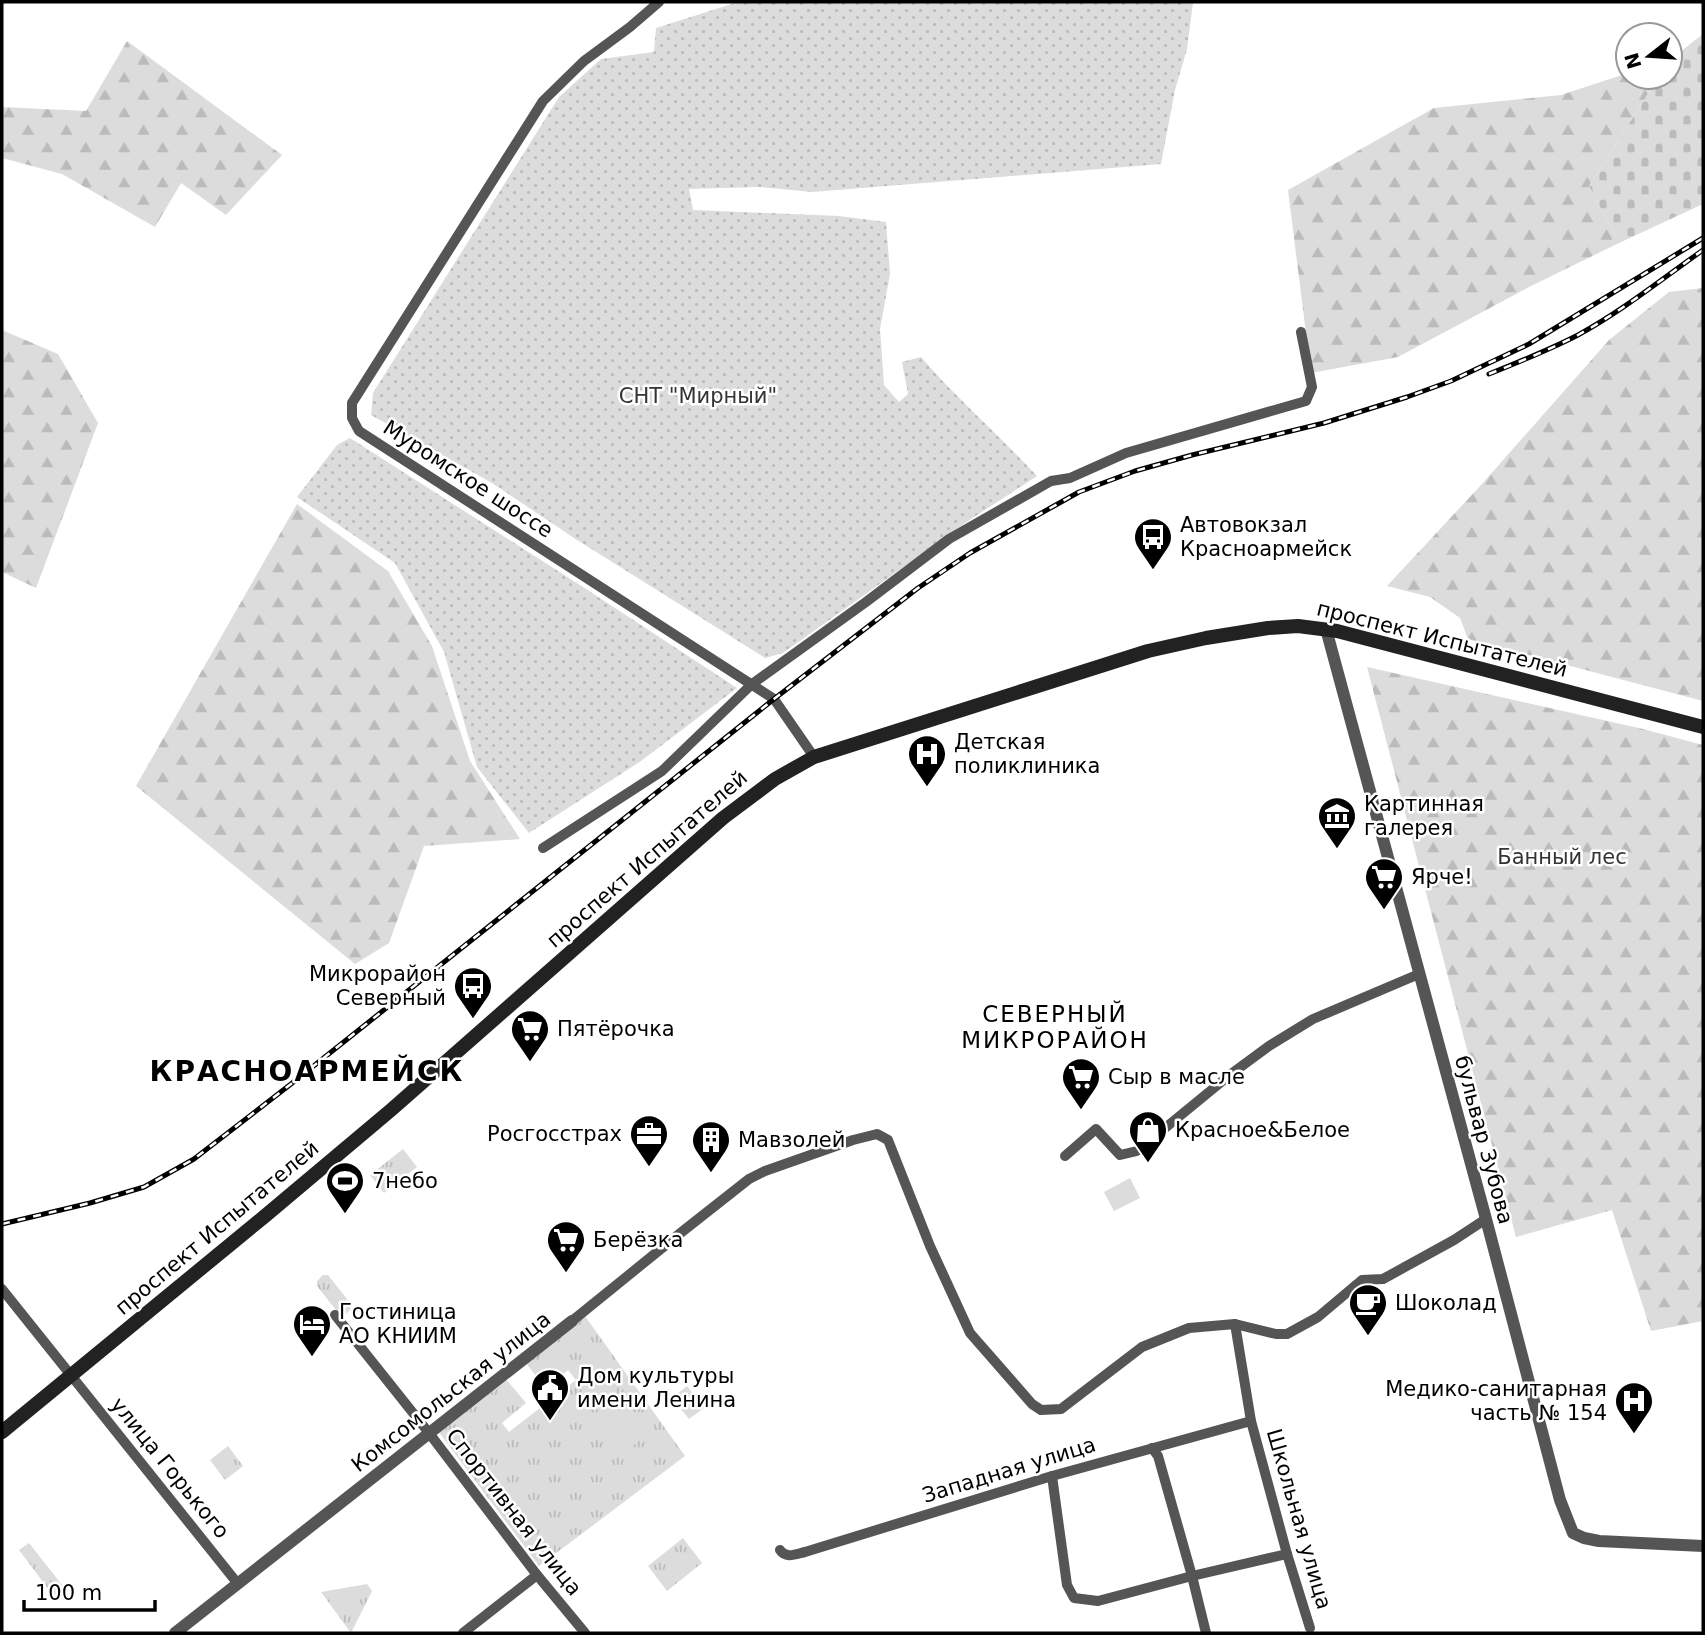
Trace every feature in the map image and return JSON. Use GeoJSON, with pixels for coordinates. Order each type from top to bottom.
{"type":"FeatureCollection","features":[{"type":"Feature","properties":{"kind":"main road","name":"проспект Испытателей"},"geometry":{"type":"LineString","coordinates":[[2,1432],[391,1111],[723,818],[775,779],[814,757],[1148,652],[1206,638],[1298,626],[1326,629],[1703,727]]}},
{"type":"Feature","properties":{"kind":"street","name":"Муромское шоссе"},"geometry":{"type":"LineString","coordinates":[[659,2],[584,61],[543,101],[352,403],[352,418],[359,431],[774,699],[814,757]]}},
{"type":"Feature","properties":{"kind":"street"},"geometry":{"type":"LineString","coordinates":[[542,848],[662,771],[752,684],[949,539],[1051,481],[1070,478],[1125,453],[1306,401],[1312,387],[1301,332]]}},
{"type":"Feature","properties":{"kind":"street","name":"бульвар Зубова"},"geometry":{"type":"LineString","coordinates":[[1326,629],[1560,1500],[1573,1533],[1599,1541],[1703,1546]]}},
{"type":"Feature","properties":{"kind":"street"},"geometry":{"type":"LineString","coordinates":[[1065,1156],[1096,1129],[1120,1155],[1137,1151],[1269,1046],[1313,1019],[1419,974]]}},
{"type":"Feature","properties":{"kind":"street","name":"Комсомольская улица"},"geometry":{"type":"LineString","coordinates":[[175,1633],[749,1179],[861,1138],[877,1134],[888,1140],[930,1246],[970,1333],[1032,1404],[1041,1410],[1061,1409],[1142,1347],[1189,1328],[1235,1324]]}},
{"type":"Feature","properties":{"kind":"street"},"geometry":{"type":"LineString","coordinates":[[1235,1324],[1287,1334],[1318,1317],[1363,1280],[1383,1279],[1486,1219]]}},
{"type":"Feature","properties":{"kind":"street","name":"улица Горького"},"geometry":{"type":"LineString","coordinates":[[2,1289],[238,1584]]}},
{"type":"Feature","properties":{"kind":"street","name":"Спортивная улица"},"geometry":{"type":"LineString","coordinates":[[335,1315],[585,1633]]}},
{"type":"Feature","properties":{"kind":"street","name":"Школьная улица"},"geometry":{"type":"LineString","coordinates":[[1235,1324],[1251,1421],[1310,1628]]}},
{"type":"Feature","properties":{"kind":"street","name":"Западная улица"},"geometry":{"type":"LineString","coordinates":[[780,1550],[789,1556],[805,1552],[1052,1476],[1251,1421]]}},
{"type":"Feature","properties":{"kind":"street"},"geometry":{"type":"LineString","coordinates":[[1152,1448],[1158,1455],[1206,1633]]}},
{"type":"Feature","properties":{"kind":"street"},"geometry":{"type":"LineString","coordinates":[[1052,1476],[1067,1585],[1074,1598],[1098,1601],[1287,1554]]}},
{"type":"Feature","properties":{"kind":"street"},"geometry":{"type":"LineString","coordinates":[[463,1633],[537,1575]]}},
{"type":"Feature","properties":{"kind":"green space","name":"СНТ \"Мирный\""},"geometry":{"type":"Polygon","coordinates":[[[738,2],[1193,2],[1187,49],[1175,90],[1161,164],[812,192],[758,187],[689,189],[693,210],[839,216],[886,222],[890,274],[880,329],[884,385],[899,402],[908,394],[902,362],[921,357],[1037,476],[968,521],[783,653],[765,658],[492,483],[371,415],[373,393],[559,97],[601,59],[654,52],[656,28],[738,2]]]}},
{"type":"Feature","properties":{"kind":"green space"},"geometry":{"type":"Polygon","coordinates":[[[1703,34],[1703,204],[1619,243],[1589,186],[1650,91],[1684,91],[1684,49],[1703,34]]]}},
{"type":"Feature","properties":{"kind":"green space"},"geometry":{"type":"Polygon","coordinates":[[[127,41],[282,155],[226,215],[181,183],[155,227],[62,174],[2,158],[2,107],[86,111],[127,41]]]}},
{"type":"Feature","properties":{"kind":"green space"},"geometry":{"type":"Polygon","coordinates":[[[1614,78],[1614,91],[1650,91],[1589,186],[1619,243],[1398,357],[1311,373],[1288,190],[1434,108],[1561,95],[1614,78]]]}},
{"type":"Feature","properties":{"kind":"green space"},"geometry":{"type":"Polygon","coordinates":[[[1703,288],[1703,701],[1468,639],[1460,618],[1430,597],[1387,586],[1482,484],[1609,340],[1669,292],[1703,288]]]}},
{"type":"Feature","properties":{"kind":"green space"},"geometry":{"type":"Polygon","coordinates":[[[2,330],[58,354],[98,423],[36,588],[2,572],[2,330]]]}},
{"type":"Feature","properties":{"kind":"green space"},"geometry":{"type":"Polygon","coordinates":[[[350,438],[737,688],[641,761],[529,833],[477,767],[444,652],[395,563],[297,497],[337,445],[350,438]]]}},
{"type":"Feature","properties":{"kind":"green space"},"geometry":{"type":"Polygon","coordinates":[[[297,504],[388,571],[432,646],[470,761],[520,839],[424,846],[389,943],[355,964],[136,786],[297,504]]]}},
{"type":"Feature","properties":{"kind":"green space","name":"Банный лес"},"geometry":{"type":"Polygon","coordinates":[[[1367,667],[1703,745],[1703,1321],[1651,1331],[1612,1210],[1516,1237],[1367,667]]]}},
{"type":"Feature","properties":{"kind":"green space"},"geometry":{"type":"Polygon","coordinates":[[[403,1149],[417,1167],[384,1193],[370,1175],[403,1149]]]}},
{"type":"Feature","properties":{"kind":"green space"},"geometry":{"type":"Polygon","coordinates":[[[1130,1178],[1140,1198],[1114,1211],[1104,1192],[1130,1178]]]}},
{"type":"Feature","properties":{"kind":"green space"},"geometry":{"type":"Polygon","coordinates":[[[323,1275],[328,1275],[351,1304],[346,1314],[339,1314],[317,1286],[317,1281],[323,1275]]]}},
{"type":"Feature","properties":{"kind":"green space"},"geometry":{"type":"Polygon","coordinates":[[[585,1316],[685,1456],[539,1566],[438,1431],[505,1378],[526,1403],[502,1423],[509,1432],[576,1380],[568,1370],[545,1388],[526,1363],[585,1316]]]}},
{"type":"Feature","properties":{"kind":"green space"},"geometry":{"type":"Polygon","coordinates":[[[687,1386],[704,1408],[689,1419],[672,1398],[687,1386]]]}},
{"type":"Feature","properties":{"kind":"green space"},"geometry":{"type":"Polygon","coordinates":[[[612,1387],[647,1435],[627,1450],[592,1402],[612,1387]]]}},
{"type":"Feature","properties":{"kind":"green space"},"geometry":{"type":"Polygon","coordinates":[[[228,1446],[243,1466],[225,1480],[210,1460],[228,1446]]]}},
{"type":"Feature","properties":{"kind":"green space"},"geometry":{"type":"Polygon","coordinates":[[[683,1538],[702,1563],[667,1591],[648,1566],[683,1538]]]}},
{"type":"Feature","properties":{"kind":"green space"},"geometry":{"type":"Polygon","coordinates":[[[29,1543],[66,1590],[55,1598],[19,1550],[29,1543]]]}},
{"type":"Feature","properties":{"kind":"green space"},"geometry":{"type":"Polygon","coordinates":[[[367,1584],[372,1591],[351,1633],[321,1592],[367,1584]]]}},
{"type":"Feature","properties":{"kind":"railway"},"geometry":{"type":"LineString","coordinates":[[2,1224],[144,1187],[194,1159],[774,699],[918,588],[970,553],[1079,492],[1135,471],[1324,423],[1451,381],[1529,344],[1703,238]]}},
{"type":"Feature","properties":{"kind":"railway"},"geometry":{"type":"LineString","coordinates":[[1489,374],[1556,346],[1594,326],[1703,250]]}},
{"type":"Feature","properties":{"kind":"place","name":"Автовокзал Красноармейск"},"geometry":{"type":"Point","coordinates":[1153,571]}},
{"type":"Feature","properties":{"kind":"place","name":"Детская поликлиника"},"geometry":{"type":"Point","coordinates":[927,788]}},
{"type":"Feature","properties":{"kind":"place","name":"Картинная галерея"},"geometry":{"type":"Point","coordinates":[1337,850]}},
{"type":"Feature","properties":{"kind":"place","name":"Ярче!"},"geometry":{"type":"Point","coordinates":[1384,911]}},
{"type":"Feature","properties":{"kind":"place","name":"Микрорайон Северный"},"geometry":{"type":"Point","coordinates":[473,1020]}},
{"type":"Feature","properties":{"kind":"place","name":"Пятёрочка"},"geometry":{"type":"Point","coordinates":[530,1063]}},
{"type":"Feature","properties":{"kind":"place","name":"Сыр в масле"},"geometry":{"type":"Point","coordinates":[1081,1111]}},
{"type":"Feature","properties":{"kind":"place","name":"Красное&Белое"},"geometry":{"type":"Point","coordinates":[1148,1164]}},
{"type":"Feature","properties":{"kind":"place","name":"Росгосстрах"},"geometry":{"type":"Point","coordinates":[649,1168]}},
{"type":"Feature","properties":{"kind":"place","name":"Мавзолей"},"geometry":{"type":"Point","coordinates":[711,1174]}},
{"type":"Feature","properties":{"kind":"place","name":"7небо"},"geometry":{"type":"Point","coordinates":[345,1215]}},
{"type":"Feature","properties":{"kind":"place","name":"Берёзка"},"geometry":{"type":"Point","coordinates":[566,1274]}},
{"type":"Feature","properties":{"kind":"place","name":"Шоколад"},"geometry":{"type":"Point","coordinates":[1368,1337]}},
{"type":"Feature","properties":{"kind":"place","name":"Гостиница АО КНИИМ"},"geometry":{"type":"Point","coordinates":[312,1358]}},
{"type":"Feature","properties":{"kind":"place","name":"Дом культуры имени Ленина"},"geometry":{"type":"Point","coordinates":[550,1422]}},
{"type":"Feature","properties":{"kind":"place","name":"Медико-санитарная часть № 154"},"geometry":{"type":"Point","coordinates":[1634,1435]}},
{"type":"Feature","properties":{"kind":"district","name":"СЕВЕРНЫЙ МИКРОРАЙОН"},"geometry":{"type":"Point","coordinates":[1055,1027]}},
{"type":"Feature","properties":{"kind":"district","name":"КРАСНОАРМЕЙСК"},"geometry":{"type":"Point","coordinates":[307,1071]}}]}
